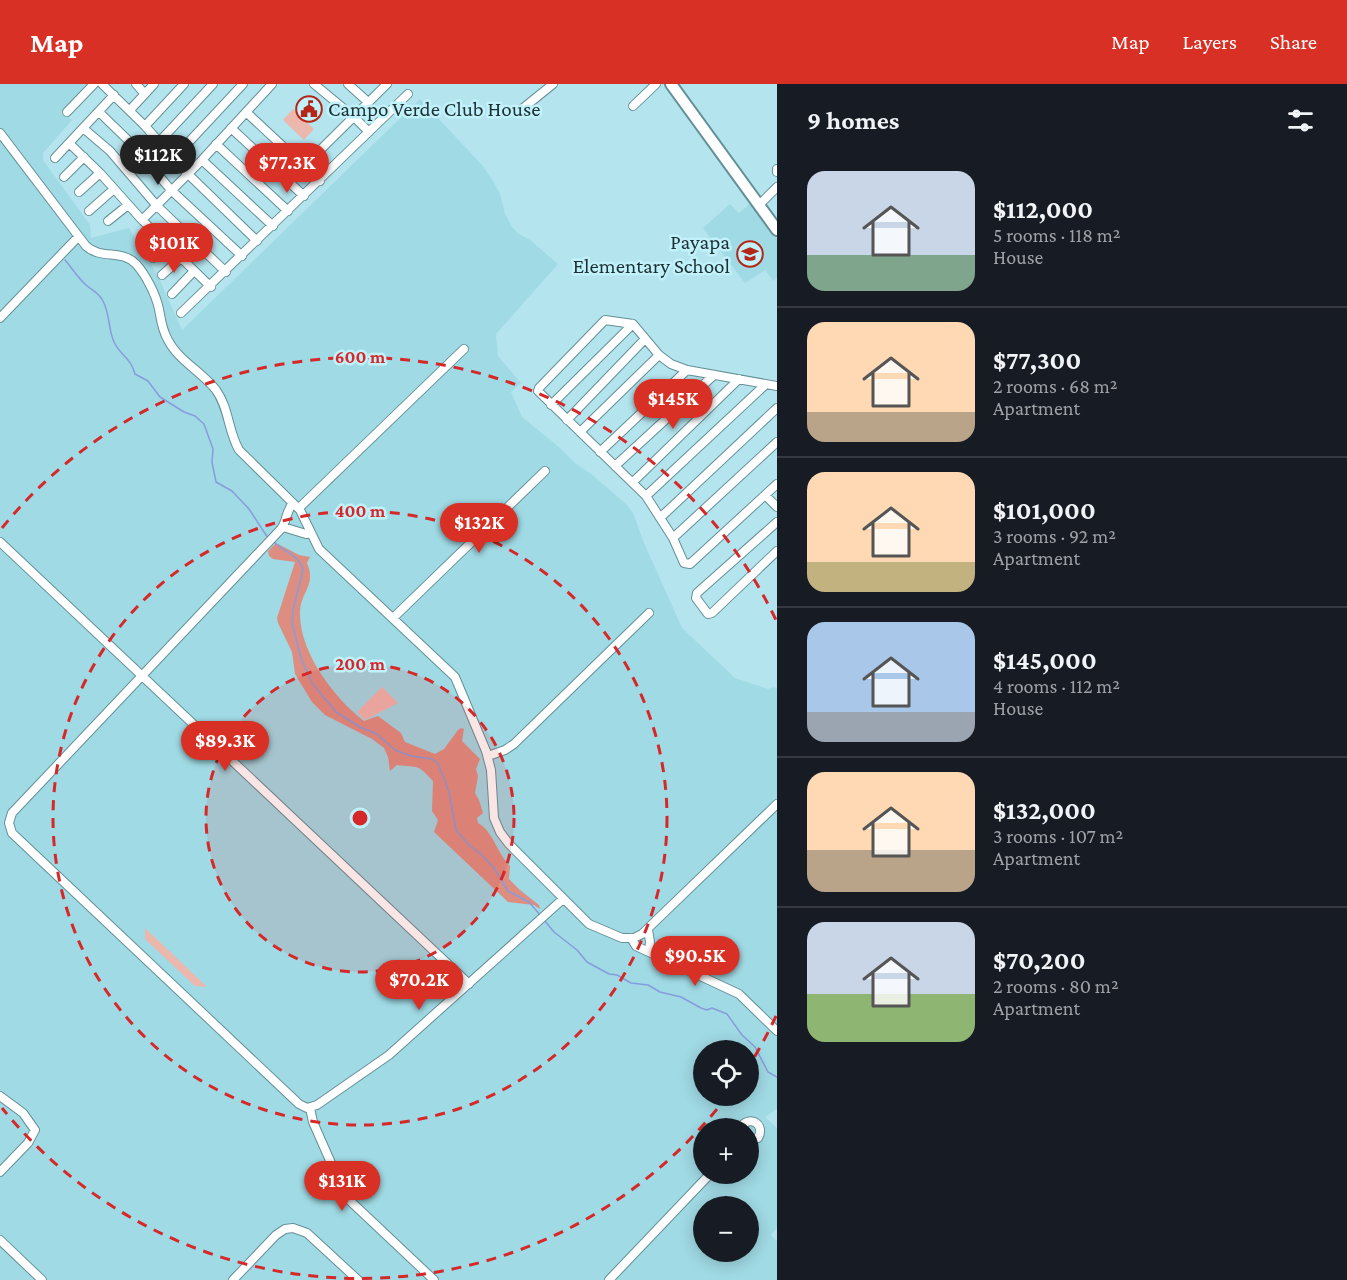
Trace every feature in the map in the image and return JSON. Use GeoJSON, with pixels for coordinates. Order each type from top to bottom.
{"type":"FeatureCollection","features":[{"type":"Feature","properties":{"kind":"highway"},"geometry":{"type":"LineString","coordinates":[[671,84],[777,230]]}},
{"type":"Feature","properties":{"kind":"street"},"geometry":{"type":"LineString","coordinates":[[68,112],[94,84]]}},
{"type":"Feature","properties":{"kind":"street"},"geometry":{"type":"LineString","coordinates":[[102,84],[130,110],[173,159],[257,241]]}},
{"type":"Feature","properties":{"kind":"street"},"geometry":{"type":"LineString","coordinates":[[136,84],[145,94]]}},
{"type":"Feature","properties":{"kind":"street"},"geometry":{"type":"LineString","coordinates":[[130,110],[154,84]]}},
{"type":"Feature","properties":{"kind":"street"},"geometry":{"type":"LineString","coordinates":[[145,126],[184,84]]}},
{"type":"Feature","properties":{"kind":"street"},"geometry":{"type":"LineString","coordinates":[[159,142],[213,84]]}},
{"type":"Feature","properties":{"kind":"street"},"geometry":{"type":"LineString","coordinates":[[173,159],[243,84]]}},
{"type":"Feature","properties":{"kind":"street"},"geometry":{"type":"LineString","coordinates":[[142,220],[202,160],[272,84]]}},
{"type":"Feature","properties":{"kind":"street"},"geometry":{"type":"LineString","coordinates":[[314,84],[369,132]]}},
{"type":"Feature","properties":{"kind":"street"},"geometry":{"type":"LineString","coordinates":[[348,84],[368,102]]}},
{"type":"Feature","properties":{"kind":"street"},"geometry":{"type":"LineString","coordinates":[[304,166],[387,84]]}},
{"type":"Feature","properties":{"kind":"street"},"geometry":{"type":"LineString","coordinates":[[522,109],[553,84]]}},
{"type":"Feature","properties":{"kind":"street"},"geometry":{"type":"LineString","coordinates":[[633,106],[656,84]]}},
{"type":"Feature","properties":{"kind":"street"},"geometry":{"type":"LineString","coordinates":[[182,313],[408,93]]}},
{"type":"Feature","properties":{"kind":"street"},"geometry":{"type":"LineString","coordinates":[[55,158],[114,95]]}},
{"type":"Feature","properties":{"kind":"street"},"geometry":{"type":"LineString","coordinates":[[99,111],[132,144],[171,190],[242,256]]}},
{"type":"Feature","properties":{"kind":"street"},"geometry":{"type":"LineString","coordinates":[[246,112],[320,181]]}},
{"type":"Feature","properties":{"kind":"street"},"geometry":{"type":"LineString","coordinates":[[83,128],[110,151],[157,206],[226,272]]}},
{"type":"Feature","properties":{"kind":"street"},"geometry":{"type":"LineString","coordinates":[[231,128],[304,196]]}},
{"type":"Feature","properties":{"kind":"street"},"geometry":{"type":"LineString","coordinates":[[0,133],[88,248],[96,254],[125,257],[139,267],[157,303],[162,328],[168,341],[218,393],[238,450],[296,506],[319,549],[454,675],[488,756],[493,783],[494,815],[498,829],[509,844],[591,926],[619,937],[631,938],[648,930],[777,804]]}},
{"type":"Feature","properties":{"kind":"street"},"geometry":{"type":"LineString","coordinates":[[69,143],[100,173],[142,220],[211,287]]}},
{"type":"Feature","properties":{"kind":"street"},"geometry":{"type":"LineString","coordinates":[[216,144],[288,211]]}},
{"type":"Feature","properties":{"kind":"street"},"geometry":{"type":"LineString","coordinates":[[64,177],[84,157]]}},
{"type":"Feature","properties":{"kind":"street"},"geometry":{"type":"LineString","coordinates":[[202,160],[273,225]]}},
{"type":"Feature","properties":{"kind":"street"},"geometry":{"type":"LineString","coordinates":[[79,192],[100,173]]}},
{"type":"Feature","properties":{"kind":"street"},"geometry":{"type":"LineString","coordinates":[[759,205],[777,187]]}},
{"type":"Feature","properties":{"kind":"street"},"geometry":{"type":"LineString","coordinates":[[88,211],[114,189]]}},
{"type":"Feature","properties":{"kind":"street"},"geometry":{"type":"LineString","coordinates":[[108,221],[128,205]]}},
{"type":"Feature","properties":{"kind":"street"},"geometry":{"type":"LineString","coordinates":[[0,318],[78,237]]}},
{"type":"Feature","properties":{"kind":"street"},"geometry":{"type":"LineString","coordinates":[[153,258],[166,243]]}},
{"type":"Feature","properties":{"kind":"street"},"geometry":{"type":"LineString","coordinates":[[162,275],[181,258]]}},
{"type":"Feature","properties":{"kind":"street"},"geometry":{"type":"LineString","coordinates":[[172,294],[194,271]]}},
{"type":"Feature","properties":{"kind":"street"},"geometry":{"type":"LineString","coordinates":[[777,386],[687,370],[671,364],[659,355],[633,324],[605,320],[539,388],[539,393],[646,496],[673,538],[684,563],[690,564],[777,484]]}},
{"type":"Feature","properties":{"kind":"street"},"geometry":{"type":"LineString","coordinates":[[551,405],[633,324]]}},
{"type":"Feature","properties":{"kind":"street"},"geometry":{"type":"LineString","coordinates":[[567,420],[645,339]]}},
{"type":"Feature","properties":{"kind":"street"},"geometry":{"type":"LineString","coordinates":[[464,349],[312,497],[289,508],[283,527],[276,535],[4,823],[305,1108],[317,1105],[386,1058],[563,899]]}},
{"type":"Feature","properties":{"kind":"street"},"geometry":{"type":"LineString","coordinates":[[580,432],[659,355]]}},
{"type":"Feature","properties":{"kind":"street"},"geometry":{"type":"LineString","coordinates":[[600,452],[687,370]]}},
{"type":"Feature","properties":{"kind":"street"},"geometry":{"type":"LineString","coordinates":[[615,466],[714,375]]}},
{"type":"Feature","properties":{"kind":"street"},"geometry":{"type":"LineString","coordinates":[[633,482],[739,379]]}},
{"type":"Feature","properties":{"kind":"street"},"geometry":{"type":"LineString","coordinates":[[646,496],[765,385]]}},
{"type":"Feature","properties":{"kind":"street"},"geometry":{"type":"LineString","coordinates":[[661,517],[777,408]]}},
{"type":"Feature","properties":{"kind":"street"},"geometry":{"type":"LineString","coordinates":[[673,538],[777,442]]}},
{"type":"Feature","properties":{"kind":"street"},"geometry":{"type":"LineString","coordinates":[[393,618],[545,471]]}},
{"type":"Feature","properties":{"kind":"street"},"geometry":{"type":"LineString","coordinates":[[765,495],[777,507]]}},
{"type":"Feature","properties":{"kind":"street"},"geometry":{"type":"LineString","coordinates":[[777,522],[697,593],[696,598],[705,612],[712,613],[777,551]]}},
{"type":"Feature","properties":{"kind":"street"},"geometry":{"type":"LineString","coordinates":[[283,527],[306,534],[311,533]]}},
{"type":"Feature","properties":{"kind":"street"},"geometry":{"type":"LineString","coordinates":[[0,542],[469,984]]}},
{"type":"Feature","properties":{"kind":"street"},"geometry":{"type":"LineString","coordinates":[[488,756],[514,744],[649,612]]}},
{"type":"Feature","properties":{"kind":"street"},"geometry":{"type":"LineString","coordinates":[[648,930],[649,952]]}},
{"type":"Feature","properties":{"kind":"street"},"geometry":{"type":"LineString","coordinates":[[631,938],[634,945],[739,994],[777,1031]]}},
{"type":"Feature","properties":{"kind":"street"},"geometry":{"type":"LineString","coordinates":[[0,1096],[23,1113],[35,1130],[28,1143],[0,1172]]}},
{"type":"Feature","properties":{"kind":"street"},"geometry":{"type":"LineString","coordinates":[[310,1108],[313,1122],[346,1197],[434,1280]]}},
{"type":"Feature","properties":{"kind":"street"},"geometry":{"type":"LineString","coordinates":[[609,1280],[701,1184]]}},
{"type":"Feature","properties":{"kind":"street"},"geometry":{"type":"LineString","coordinates":[[233,1280],[276,1235],[282,1230],[293,1228],[307,1233],[358,1280]]}},
{"type":"Feature","properties":{"kind":"street"},"geometry":{"type":"LineString","coordinates":[[0,1240],[42,1280]]}},
{"type":"Feature","properties":{"kind":"shaded area"},"geometry":{"type":"Polygon","coordinates":[[[0,84],[90,84],[64,113],[72,120],[43,153],[43,160],[90,225],[91,238],[129,228],[157,274],[182,330],[420,99],[482,165],[500,194],[505,214],[512,227],[558,264],[496,334],[498,356],[521,383],[511,392],[522,417],[626,504],[633,513],[682,628],[735,678],[768,689],[774,687],[777,689],[777,1109],[765,1117],[777,1128],[777,1228],[771,1235],[777,1241],[777,1280],[0,1280],[0,84]]]}},
{"type":"Feature","properties":{"kind":"shaded area"},"geometry":{"type":"Polygon","coordinates":[[[293,109],[314,129],[304,140],[283,120],[293,109]]]}},
{"type":"Feature","properties":{"kind":"shaded area","name":"Payapa Elementary School"},"geometry":{"type":"Polygon","coordinates":[[[751,203],[777,239],[777,278],[773,281],[765,270],[745,283],[703,228],[730,204],[739,213],[751,203]]]}},
{"type":"Feature","properties":{"kind":"shaded area"},"geometry":{"type":"Polygon","coordinates":[[[276,543],[299,555],[310,557],[307,563],[310,571],[309,583],[302,599],[300,612],[301,627],[305,643],[320,673],[341,700],[364,721],[378,716],[401,733],[405,742],[435,754],[444,749],[458,730],[464,729],[462,741],[480,759],[476,769],[478,776],[475,793],[483,813],[477,818],[478,823],[488,831],[510,866],[509,879],[539,905],[540,909],[534,905],[508,902],[434,832],[438,820],[432,811],[433,781],[423,771],[417,767],[397,765],[390,771],[384,748],[372,739],[325,715],[312,702],[295,674],[292,652],[278,623],[277,618],[295,562],[273,559],[269,556],[268,551],[276,543]]]}},
{"type":"Feature","properties":{"kind":"shaded area"},"geometry":{"type":"Polygon","coordinates":[[[382,687],[398,703],[365,720],[357,712],[382,687]]]}},
{"type":"Feature","properties":{"kind":"shaded area"},"geometry":{"type":"Polygon","coordinates":[[[145,928],[206,987],[195,986],[145,939],[145,928]]]}},
{"type":"Feature","properties":{"kind":"waterway"},"geometry":{"type":"LineString","coordinates":[[65,260],[83,282],[101,298],[107,311],[114,342],[131,364],[135,374],[148,381],[160,397],[195,416],[204,424],[213,449],[212,462],[216,482],[232,491],[249,509],[268,538]]}},
{"type":"Feature","properties":{"kind":"waterway"},"geometry":{"type":"LineString","coordinates":[[274,542],[295,557],[303,570],[292,623],[301,658],[312,683],[336,712],[360,727],[377,734],[395,750],[411,756],[432,759],[438,763],[449,792],[456,830],[494,868],[508,891],[529,902],[541,916]]}},
{"type":"Feature","properties":{"kind":"waterway"},"geometry":{"type":"LineString","coordinates":[[544,920],[587,962],[609,974],[617,975],[631,983],[648,985],[660,992],[681,997],[701,1008],[707,1010],[712,1008],[727,1014],[742,1035],[755,1047],[768,1072],[777,1077]]}},
{"type":"Feature","properties":{"kind":"place","name":"Campo Verde Club House"},"geometry":{"type":"Point","coordinates":[309,109]}},
{"type":"Feature","properties":{"kind":"place","name":"Payapa Elementary School"},"geometry":{"type":"Point","coordinates":[750,254]}}]}
